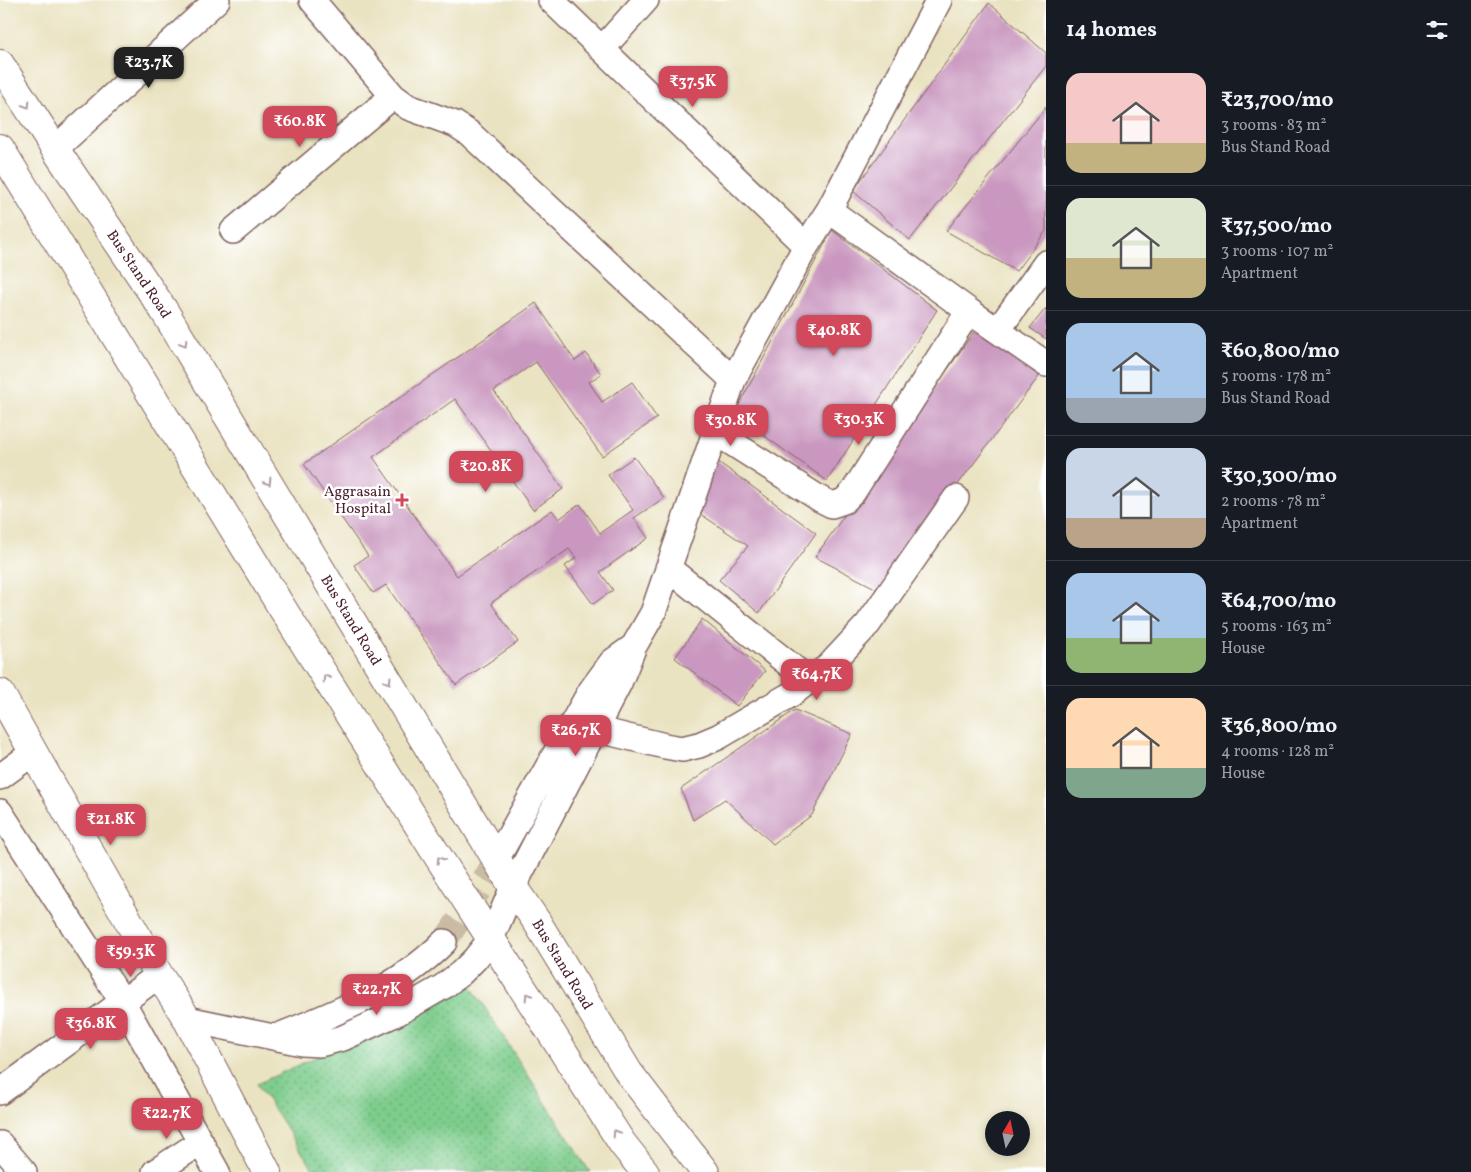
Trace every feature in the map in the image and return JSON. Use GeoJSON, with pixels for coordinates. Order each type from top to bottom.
{"type":"FeatureCollection","features":[{"type":"Feature","properties":{"kind":"main road","name":"Bus Stand Road"},"geometry":{"type":"LineString","coordinates":[[0,64],[163,309],[513,887],[537,922],[629,1073],[704,1172]]}},
{"type":"Feature","properties":{"kind":"main road"},"geometry":{"type":"LineString","coordinates":[[0,148],[279,603],[622,1143],[645,1172]]}},
{"type":"Feature","properties":{"kind":"main road"},"geometry":{"type":"LineString","coordinates":[[0,693],[159,976],[187,1019],[267,1172]]}},
{"type":"Feature","properties":{"kind":"street"},"geometry":{"type":"LineString","coordinates":[[55,149],[217,0]]}},
{"type":"Feature","properties":{"kind":"street"},"geometry":{"type":"LineString","coordinates":[[312,0],[393,96],[408,107],[455,124],[469,133],[733,380]]}},
{"type":"Feature","properties":{"kind":"street"},"geometry":{"type":"LineString","coordinates":[[551,0],[806,246]]}},
{"type":"Feature","properties":{"kind":"street"},"geometry":{"type":"LineString","coordinates":[[602,48],[646,0]]}},
{"type":"Feature","properties":{"kind":"street"},"geometry":{"type":"LineString","coordinates":[[187,1019],[302,1043],[320,1044],[343,1038],[399,1012],[444,986],[461,973],[491,939],[513,887],[619,683],[634,646],[653,613],[733,380],[806,246],[829,210],[938,0]]}},
{"type":"Feature","properties":{"kind":"street"},"geometry":{"type":"LineString","coordinates":[[233,231],[393,96]]}},
{"type":"Feature","properties":{"kind":"street"},"geometry":{"type":"LineString","coordinates":[[829,210],[1046,364]]}},
{"type":"Feature","properties":{"kind":"street"},"geometry":{"type":"LineString","coordinates":[[998,330],[1046,263]]}},
{"type":"Feature","properties":{"kind":"street"},"geometry":{"type":"LineString","coordinates":[[715,432],[820,499],[832,505],[844,501],[853,492],[969,311]]}},
{"type":"Feature","properties":{"kind":"street"},"geometry":{"type":"LineString","coordinates":[[595,729],[682,749],[699,745],[718,737],[790,695],[829,666],[868,624],[956,498]]}},
{"type":"Feature","properties":{"kind":"street"},"geometry":{"type":"LineString","coordinates":[[668,568],[810,681]]}},
{"type":"Feature","properties":{"kind":"street"},"geometry":{"type":"LineString","coordinates":[[500,851],[590,692],[612,662],[634,646]]}},
{"type":"Feature","properties":{"kind":"street"},"geometry":{"type":"LineString","coordinates":[[0,776],[34,752]]}},
{"type":"Feature","properties":{"kind":"street"},"geometry":{"type":"LineString","coordinates":[[0,812],[122,1001],[217,1172]]}},
{"type":"Feature","properties":{"kind":"street"},"geometry":{"type":"LineString","coordinates":[[276,1037],[342,1011],[370,997],[428,958],[444,942]]}},
{"type":"Feature","properties":{"kind":"street"},"geometry":{"type":"LineString","coordinates":[[0,1092],[122,1001],[159,976]]}},
{"type":"Feature","properties":{"kind":"street"},"geometry":{"type":"LineString","coordinates":[[155,1172],[201,1142]]}},
{"type":"Feature","properties":{"kind":"street"},"geometry":{"type":"LineString","coordinates":[[0,1144],[20,1171]]}},
{"type":"Feature","properties":{"kind":"green space"},"geometry":{"type":"Polygon","coordinates":[[[471,986],[590,1172],[315,1172],[257,1084],[471,986]]]}},
{"type":"Feature","properties":{"kind":"building"},"geometry":{"type":"Polygon","coordinates":[[[989,3],[1046,53],[1046,66],[910,240],[853,191],[989,3]]]}},
{"type":"Feature","properties":{"kind":"building"},"geometry":{"type":"Polygon","coordinates":[[[1046,107],[1046,231],[1016,271],[946,231],[1046,107]]]}},
{"type":"Feature","properties":{"kind":"building"},"geometry":{"type":"Polygon","coordinates":[[[832,230],[937,310],[827,481],[734,414],[832,230]]]}},
{"type":"Feature","properties":{"kind":"building"},"geometry":{"type":"Polygon","coordinates":[[[536,303],[575,361],[586,353],[601,374],[589,382],[602,402],[632,382],[657,418],[602,456],[536,362],[494,391],[563,489],[533,510],[455,399],[373,457],[457,576],[552,510],[559,519],[580,504],[600,533],[633,510],[608,475],[634,457],[664,498],[634,518],[648,538],[600,572],[613,590],[593,604],[565,566],[576,558],[569,549],[491,603],[518,642],[456,685],[386,585],[373,593],[354,565],[368,556],[304,464],[536,303]]]}},
{"type":"Feature","properties":{"kind":"building"},"geometry":{"type":"Polygon","coordinates":[[[1046,308],[1046,339],[1030,328],[1046,308]]]}},
{"type":"Feature","properties":{"kind":"building"},"geometry":{"type":"Polygon","coordinates":[[[979,325],[1043,371],[879,590],[815,557],[979,325]]]}},
{"type":"Feature","properties":{"kind":"building"},"geometry":{"type":"Polygon","coordinates":[[[717,461],[816,533],[759,613],[719,580],[748,546],[696,511],[717,461]]]}},
{"type":"Feature","properties":{"kind":"building"},"geometry":{"type":"Polygon","coordinates":[[[702,619],[765,671],[737,706],[675,658],[702,619]]]}},
{"type":"Feature","properties":{"kind":"building"},"geometry":{"type":"Polygon","coordinates":[[[795,710],[852,734],[812,815],[773,844],[725,799],[693,820],[681,789],[795,710]]]}},
{"type":"Feature","properties":{"kind":"tunnel"},"geometry":{"type":"LineString","coordinates":[[444,942],[476,895],[501,851]]}},
{"type":"Feature","properties":{"kind":"place","name":"Aggrasain Hospital"},"geometry":{"type":"Point","coordinates":[402,500]}}]}
